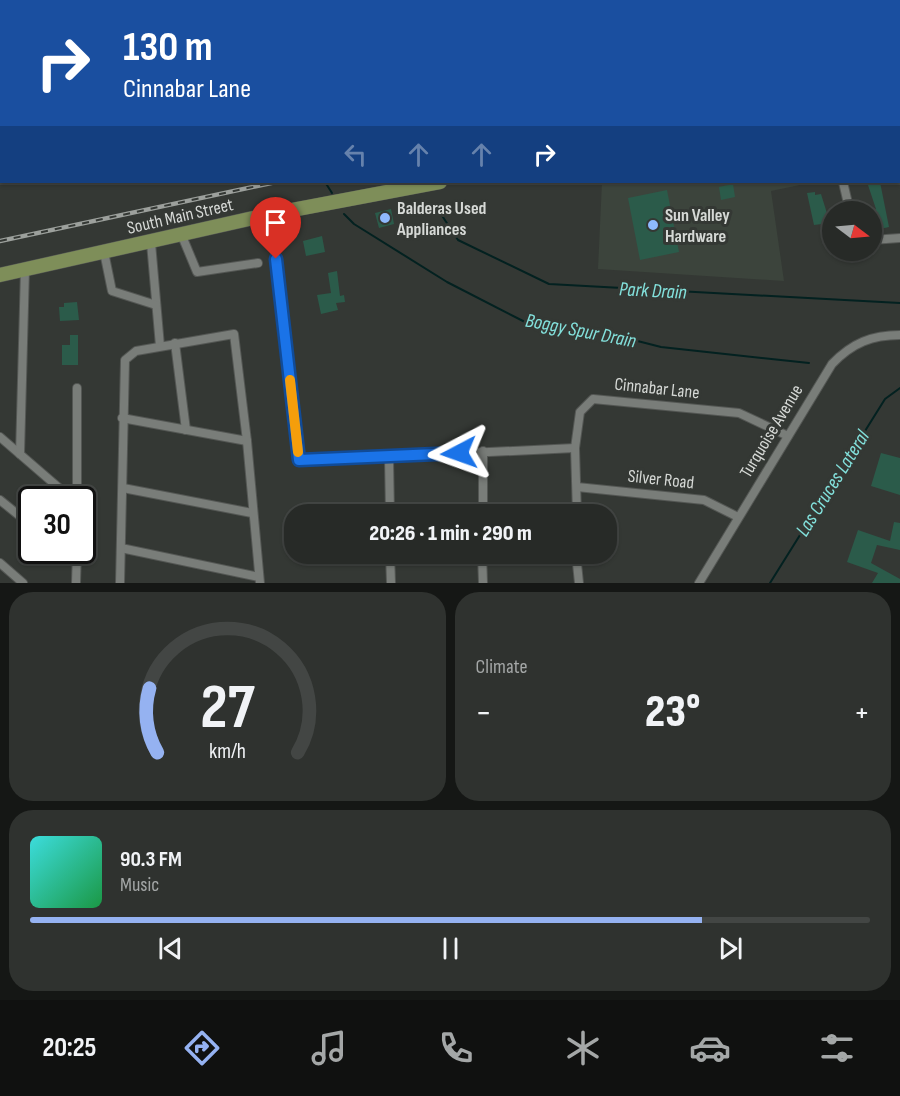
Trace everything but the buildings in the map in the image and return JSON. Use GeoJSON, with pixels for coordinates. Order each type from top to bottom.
{"type":"FeatureCollection","features":[{"type":"Feature","properties":{"kind":"main road","name":"South Main Street"},"geometry":{"type":"LineString","coordinates":[[0,275],[151,243],[272,214],[435,183]]}},
{"type":"Feature","properties":{"kind":"street"},"geometry":{"type":"LineString","coordinates":[[843,183],[847,201]]}},
{"type":"Feature","properties":{"kind":"street"},"geometry":{"type":"LineString","coordinates":[[272,214],[299,460],[389,458],[483,451],[575,448],[577,504]]}},
{"type":"Feature","properties":{"kind":"street"},"geometry":{"type":"LineString","coordinates":[[182,236],[197,272],[258,263]]}},
{"type":"Feature","properties":{"kind":"street"},"geometry":{"type":"LineString","coordinates":[[882,239],[900,238]]}},
{"type":"Feature","properties":{"kind":"street"},"geometry":{"type":"LineString","coordinates":[[151,243],[160,346]]}},
{"type":"Feature","properties":{"kind":"street"},"geometry":{"type":"LineString","coordinates":[[104,252],[112,291],[156,305]]}},
{"type":"Feature","properties":{"kind":"street"},"geometry":{"type":"LineString","coordinates":[[20,454],[25,269]]}},
{"type":"Feature","properties":{"kind":"street"},"geometry":{"type":"LineString","coordinates":[[120,583],[125,360],[136,351],[234,334],[247,441],[259,580],[121,548]]}},
{"type":"Feature","properties":{"kind":"street","name":"Turquoise Avenue"},"geometry":{"type":"LineString","coordinates":[[699,583],[824,375],[845,350],[880,335],[900,335]]}},
{"type":"Feature","properties":{"kind":"street"},"geometry":{"type":"LineString","coordinates":[[175,343],[186,430]]}},
{"type":"Feature","properties":{"kind":"street"},"geometry":{"type":"LineString","coordinates":[[75,486],[77,388]]}},
{"type":"Feature","properties":{"kind":"street","name":"Cinnabar Lane"},"geometry":{"type":"LineString","coordinates":[[575,448],[580,412],[593,399],[739,413],[788,436]]}},
{"type":"Feature","properties":{"kind":"street"},"geometry":{"type":"LineString","coordinates":[[122,418],[247,441]]}},
{"type":"Feature","properties":{"kind":"street"},"geometry":{"type":"LineString","coordinates":[[0,437],[58,486]]}},
{"type":"Feature","properties":{"kind":"street"},"geometry":{"type":"LineString","coordinates":[[483,451],[483,504]]}},
{"type":"Feature","properties":{"kind":"street"},"geometry":{"type":"LineString","coordinates":[[389,458],[390,504]]}},
{"type":"Feature","properties":{"kind":"street","name":"Silver Road"},"geometry":{"type":"LineString","coordinates":[[577,487],[704,500],[738,517]]}},
{"type":"Feature","properties":{"kind":"street"},"geometry":{"type":"LineString","coordinates":[[123,488],[252,513]]}},
{"type":"Feature","properties":{"kind":"street"},"geometry":{"type":"LineString","coordinates":[[0,500],[18,515]]}},
{"type":"Feature","properties":{"kind":"street"},"geometry":{"type":"LineString","coordinates":[[0,562],[23,583]]}},
{"type":"Feature","properties":{"kind":"street"},"geometry":{"type":"LineString","coordinates":[[76,564],[76,583]]}},
{"type":"Feature","properties":{"kind":"street"},"geometry":{"type":"LineString","coordinates":[[390,564],[391,583]]}},
{"type":"Feature","properties":{"kind":"street"},"geometry":{"type":"LineString","coordinates":[[482,564],[483,583]]}},
{"type":"Feature","properties":{"kind":"street"},"geometry":{"type":"LineString","coordinates":[[577,564],[579,583]]}},
{"type":"Feature","properties":{"kind":"shaded area"},"geometry":{"type":"Polygon","coordinates":[[[602,183],[809,183],[771,191],[784,281],[598,269],[602,183]]]}},
{"type":"Feature","properties":{"kind":"waterway","name":"Boggy Spur Drain"},"geometry":{"type":"LineString","coordinates":[[326,183],[332,193]]}},
{"type":"Feature","properties":{"kind":"waterway","name":"Park Drain"},"geometry":{"type":"LineString","coordinates":[[435,205],[458,240],[549,284],[900,303]]}},
{"type":"Feature","properties":{"kind":"waterway","name":"Boggy Spur Drain"},"geometry":{"type":"LineString","coordinates":[[344,214],[354,224],[447,282],[525,322],[571,324],[661,347],[809,363]]}},
{"type":"Feature","properties":{"kind":"waterway","name":"Las Cruces Lateral"},"geometry":{"type":"LineString","coordinates":[[770,583],[885,399],[900,388]]}},
{"type":"Feature","properties":{"kind":"railway"},"geometry":{"type":"LineString","coordinates":[[0,241],[271,183]]}},
{"type":"Feature","properties":{"kind":"slow traffic"},"geometry":{"type":"LineString","coordinates":[[290,380],[298,452]]}},
{"type":"Feature","properties":{"kind":"place","name":"Balderas Used Appliances"},"geometry":{"type":"Point","coordinates":[385,218]}},
{"type":"Feature","properties":{"kind":"place","name":"Sun Valley Hardware"},"geometry":{"type":"Point","coordinates":[653,225]}},
{"type":"Feature","properties":{"kind":"route"},"geometry":{"type":"LineString","coordinates":[[276,259],[299,460],[389,458],[459,453]]}}]}
